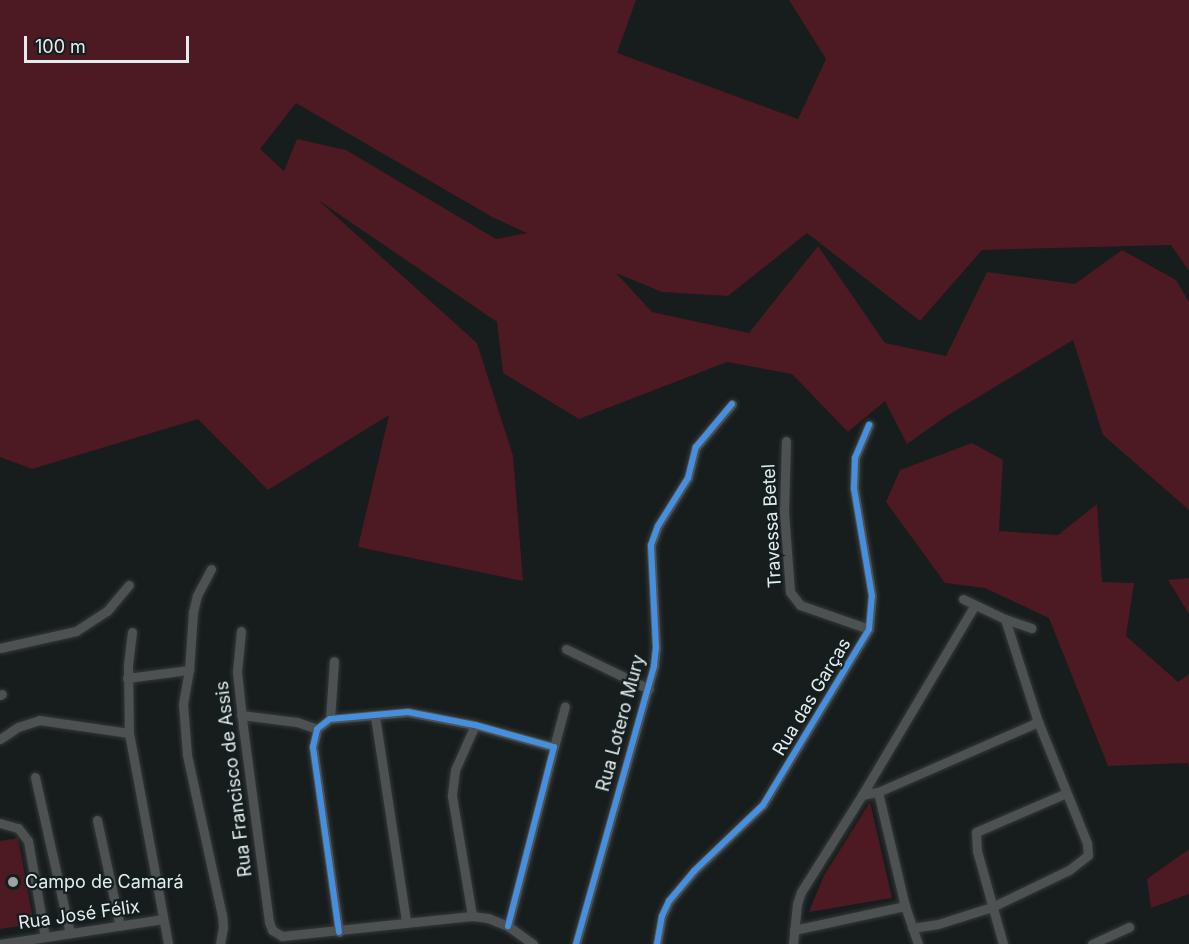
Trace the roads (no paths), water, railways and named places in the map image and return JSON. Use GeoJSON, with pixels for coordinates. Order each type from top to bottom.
{"type":"FeatureCollection","features":[{"type":"Feature","properties":{"kind":"street","name":"Rua Lotero Mury"},"geometry":{"type":"LineString","coordinates":[[576,944],[631,742],[649,689],[656,648],[651,545],[658,526],[688,478],[696,447],[732,404]]}},
{"type":"Feature","properties":{"kind":"street","name":"Rua das Garças"},"geometry":{"type":"LineString","coordinates":[[657,944],[662,915],[669,901],[694,871],[762,805],[869,629],[872,596],[854,488],[855,458],[869,425]]}},
{"type":"Feature","properties":{"kind":"street","name":"Travessa Betel"},"geometry":{"type":"LineString","coordinates":[[786,441],[784,512],[790,592],[800,605],[869,629]]}},
{"type":"Feature","properties":{"kind":"street"},"geometry":{"type":"LineString","coordinates":[[211,569],[197,595],[193,612],[189,670],[183,704],[184,730],[205,844],[222,915],[223,927],[220,944]]}},
{"type":"Feature","properties":{"kind":"street"},"geometry":{"type":"LineString","coordinates":[[0,648],[76,631],[107,611],[129,585]]}},
{"type":"Feature","properties":{"kind":"street"},"geometry":{"type":"LineString","coordinates":[[963,599],[1005,619],[1031,628]]}},
{"type":"Feature","properties":{"kind":"street"},"geometry":{"type":"LineString","coordinates":[[793,944],[797,904],[807,879],[862,795],[975,605]]}},
{"type":"Feature","properties":{"kind":"street"},"geometry":{"type":"LineString","coordinates":[[912,928],[938,924],[992,907],[1080,863],[1088,855],[1087,843],[1038,722],[1005,619]]}},
{"type":"Feature","properties":{"kind":"street","name":"Rua Francisco de Assis"},"geometry":{"type":"LineString","coordinates":[[241,631],[237,672],[269,922],[272,930],[282,936],[339,932]]}},
{"type":"Feature","properties":{"kind":"street"},"geometry":{"type":"LineString","coordinates":[[132,632],[128,678],[129,733],[168,944]]}},
{"type":"Feature","properties":{"kind":"street"},"geometry":{"type":"LineString","coordinates":[[566,649],[649,689]]}},
{"type":"Feature","properties":{"kind":"street"},"geometry":{"type":"LineString","coordinates":[[330,719],[334,661]]}},
{"type":"Feature","properties":{"kind":"street"},"geometry":{"type":"LineString","coordinates":[[128,678],[189,670]]}},
{"type":"Feature","properties":{"kind":"street"},"geometry":{"type":"LineString","coordinates":[[508,926],[565,706]]}},
{"type":"Feature","properties":{"kind":"street"},"geometry":{"type":"LineString","coordinates":[[533,944],[508,926],[488,918],[472,916],[406,922],[339,932],[314,747],[316,729],[330,719],[408,712],[475,725],[554,747]]}},
{"type":"Feature","properties":{"kind":"street"},"geometry":{"type":"LineString","coordinates":[[242,715],[297,722],[316,729]]}},
{"type":"Feature","properties":{"kind":"street"},"geometry":{"type":"LineString","coordinates":[[375,716],[406,922]]}},
{"type":"Feature","properties":{"kind":"street"},"geometry":{"type":"LineString","coordinates":[[0,739],[30,722],[39,720],[129,733]]}},
{"type":"Feature","properties":{"kind":"street"},"geometry":{"type":"LineString","coordinates":[[862,795],[878,792],[1038,722]]}},
{"type":"Feature","properties":{"kind":"street"},"geometry":{"type":"LineString","coordinates":[[472,916],[452,790],[455,770],[475,725]]}},
{"type":"Feature","properties":{"kind":"street"},"geometry":{"type":"LineString","coordinates":[[35,777],[70,933]]}},
{"type":"Feature","properties":{"kind":"street"},"geometry":{"type":"LineString","coordinates":[[878,792],[905,906],[918,944]]}},
{"type":"Feature","properties":{"kind":"street"},"geometry":{"type":"LineString","coordinates":[[1002,944],[975,838],[979,829],[1066,793]]}},
{"type":"Feature","properties":{"kind":"street"},"geometry":{"type":"LineString","coordinates":[[97,820],[120,926]]}},
{"type":"Feature","properties":{"kind":"street"},"geometry":{"type":"LineString","coordinates":[[0,823],[18,828],[28,841],[45,937]]}},
{"type":"Feature","properties":{"kind":"street"},"geometry":{"type":"LineString","coordinates":[[794,930],[905,906]]}},
{"type":"Feature","properties":{"kind":"street","name":"Rua José Félix"},"geometry":{"type":"LineString","coordinates":[[0,944],[163,919]]}},
{"type":"Feature","properties":{"kind":"street"},"geometry":{"type":"LineString","coordinates":[[1092,944],[1129,927]]}},
{"type":"Feature","properties":{"kind":"place","name":"Campo de Camará"},"geometry":{"type":"Point","coordinates":[13,882]}}]}
